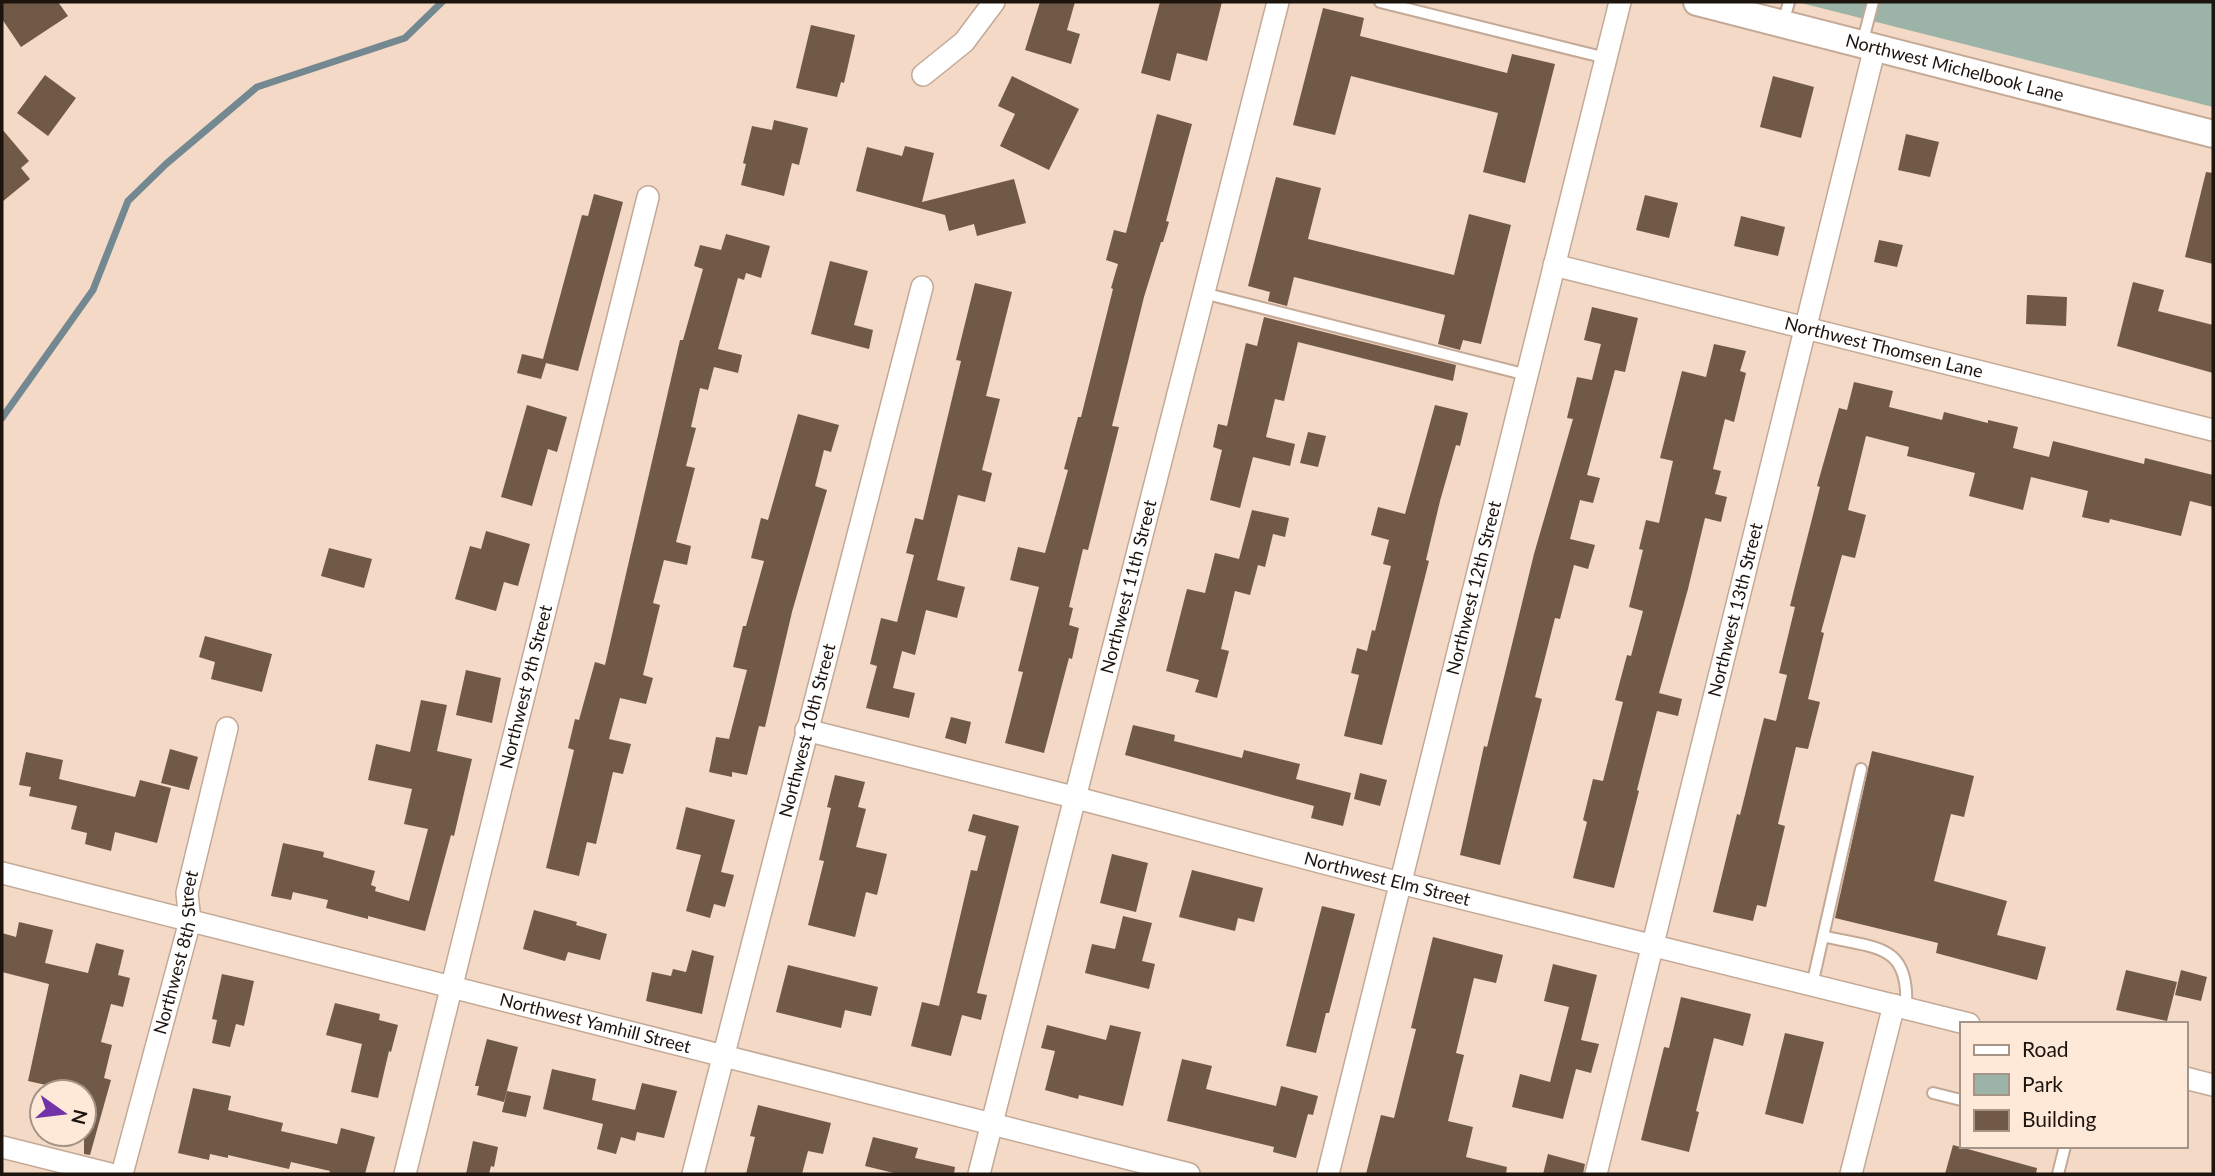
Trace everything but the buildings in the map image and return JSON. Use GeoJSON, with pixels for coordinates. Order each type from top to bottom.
{"type":"FeatureCollection","features":[{"type":"Feature","properties":{"kind":"street"},"geometry":{"type":"LineString","coordinates":[[923,75],[964,42],[994,2]]}},
{"type":"Feature","properties":{"kind":"street","name":"Northwest 11th Street"},"geometry":{"type":"LineString","coordinates":[[979,1174],[1073,797],[1278,2]]}},
{"type":"Feature","properties":{"kind":"street","name":"Northwest 12th Street"},"geometry":{"type":"LineString","coordinates":[[1328,1174],[1620,2]]}},
{"type":"Feature","properties":{"kind":"street","name":"Northwest Michelbook Lane"},"geometry":{"type":"LineString","coordinates":[[1714,4],[1786,13],[1868,46],[2213,134]]}},
{"type":"Feature","properties":{"kind":"street","name":"Northwest 13th Street"},"geometry":{"type":"LineString","coordinates":[[1596,1174],[1806,328],[1868,46]]}},
{"type":"Feature","properties":{"kind":"street","name":"Northwest 9th Street"},"geometry":{"type":"LineString","coordinates":[[405,1174],[648,197]]}},
{"type":"Feature","properties":{"kind":"street","name":"Northwest Thomsen Lane"},"geometry":{"type":"LineString","coordinates":[[1554,265],[2213,430]]}},
{"type":"Feature","properties":{"kind":"street","name":"Northwest 10th Street"},"geometry":{"type":"LineString","coordinates":[[693,1174],[922,287]]}},
{"type":"Feature","properties":{"kind":"street","name":"Northwest 8th Street"},"geometry":{"type":"LineString","coordinates":[[122,1174],[190,921],[187,893],[227,727]]}},
{"type":"Feature","properties":{"kind":"street","name":"Northwest Elm Street"},"geometry":{"type":"LineString","coordinates":[[806,730],[1400,883],[1961,1022]]}},
{"type":"Feature","properties":{"kind":"street","name":"Northwest Yamhill Street"},"geometry":{"type":"LineString","coordinates":[[2,873],[1189,1174]]}},
{"type":"Feature","properties":{"kind":"street"},"geometry":{"type":"LineString","coordinates":[[1851,1174],[1900,1006]]}},
{"type":"Feature","properties":{"kind":"street"},"geometry":{"type":"LineString","coordinates":[[2187,1078],[2213,1085]]}},
{"type":"Feature","properties":{"kind":"street"},"geometry":{"type":"LineString","coordinates":[[2,1147],[110,1174]]}},
{"type":"Feature","properties":{"kind":"lane"},"geometry":{"type":"LineString","coordinates":[[1381,2],[1606,58]]}},
{"type":"Feature","properties":{"kind":"lane"},"geometry":{"type":"LineString","coordinates":[[1868,46],[1873,2]]}},
{"type":"Feature","properties":{"kind":"lane"},"geometry":{"type":"LineString","coordinates":[[1203,293],[1527,375]]}},
{"type":"Feature","properties":{"kind":"lane"},"geometry":{"type":"LineString","coordinates":[[1812,985],[1861,769]]}},
{"type":"Feature","properties":{"kind":"lane"},"geometry":{"type":"LineString","coordinates":[[1823,936],[1892,954],[1904,971],[1907,990],[1900,1006]]}},
{"type":"Feature","properties":{"kind":"lane"},"geometry":{"type":"LineString","coordinates":[[1933,1093],[1960,1100]]}},
{"type":"Feature","properties":{"kind":"lane"},"geometry":{"type":"LineString","coordinates":[[2058,1174],[2064,1148]]}},
{"type":"Feature","properties":{"kind":"green space"},"geometry":{"type":"Polygon","coordinates":[[[1797,2],[2213,2],[2213,107],[1797,2]]]}},
{"type":"Feature","properties":{"kind":"waterway"},"geometry":{"type":"LineString","coordinates":[[2,418],[93,290],[128,201],[166,164],[257,87],[405,38],[442,2]]}}]}
